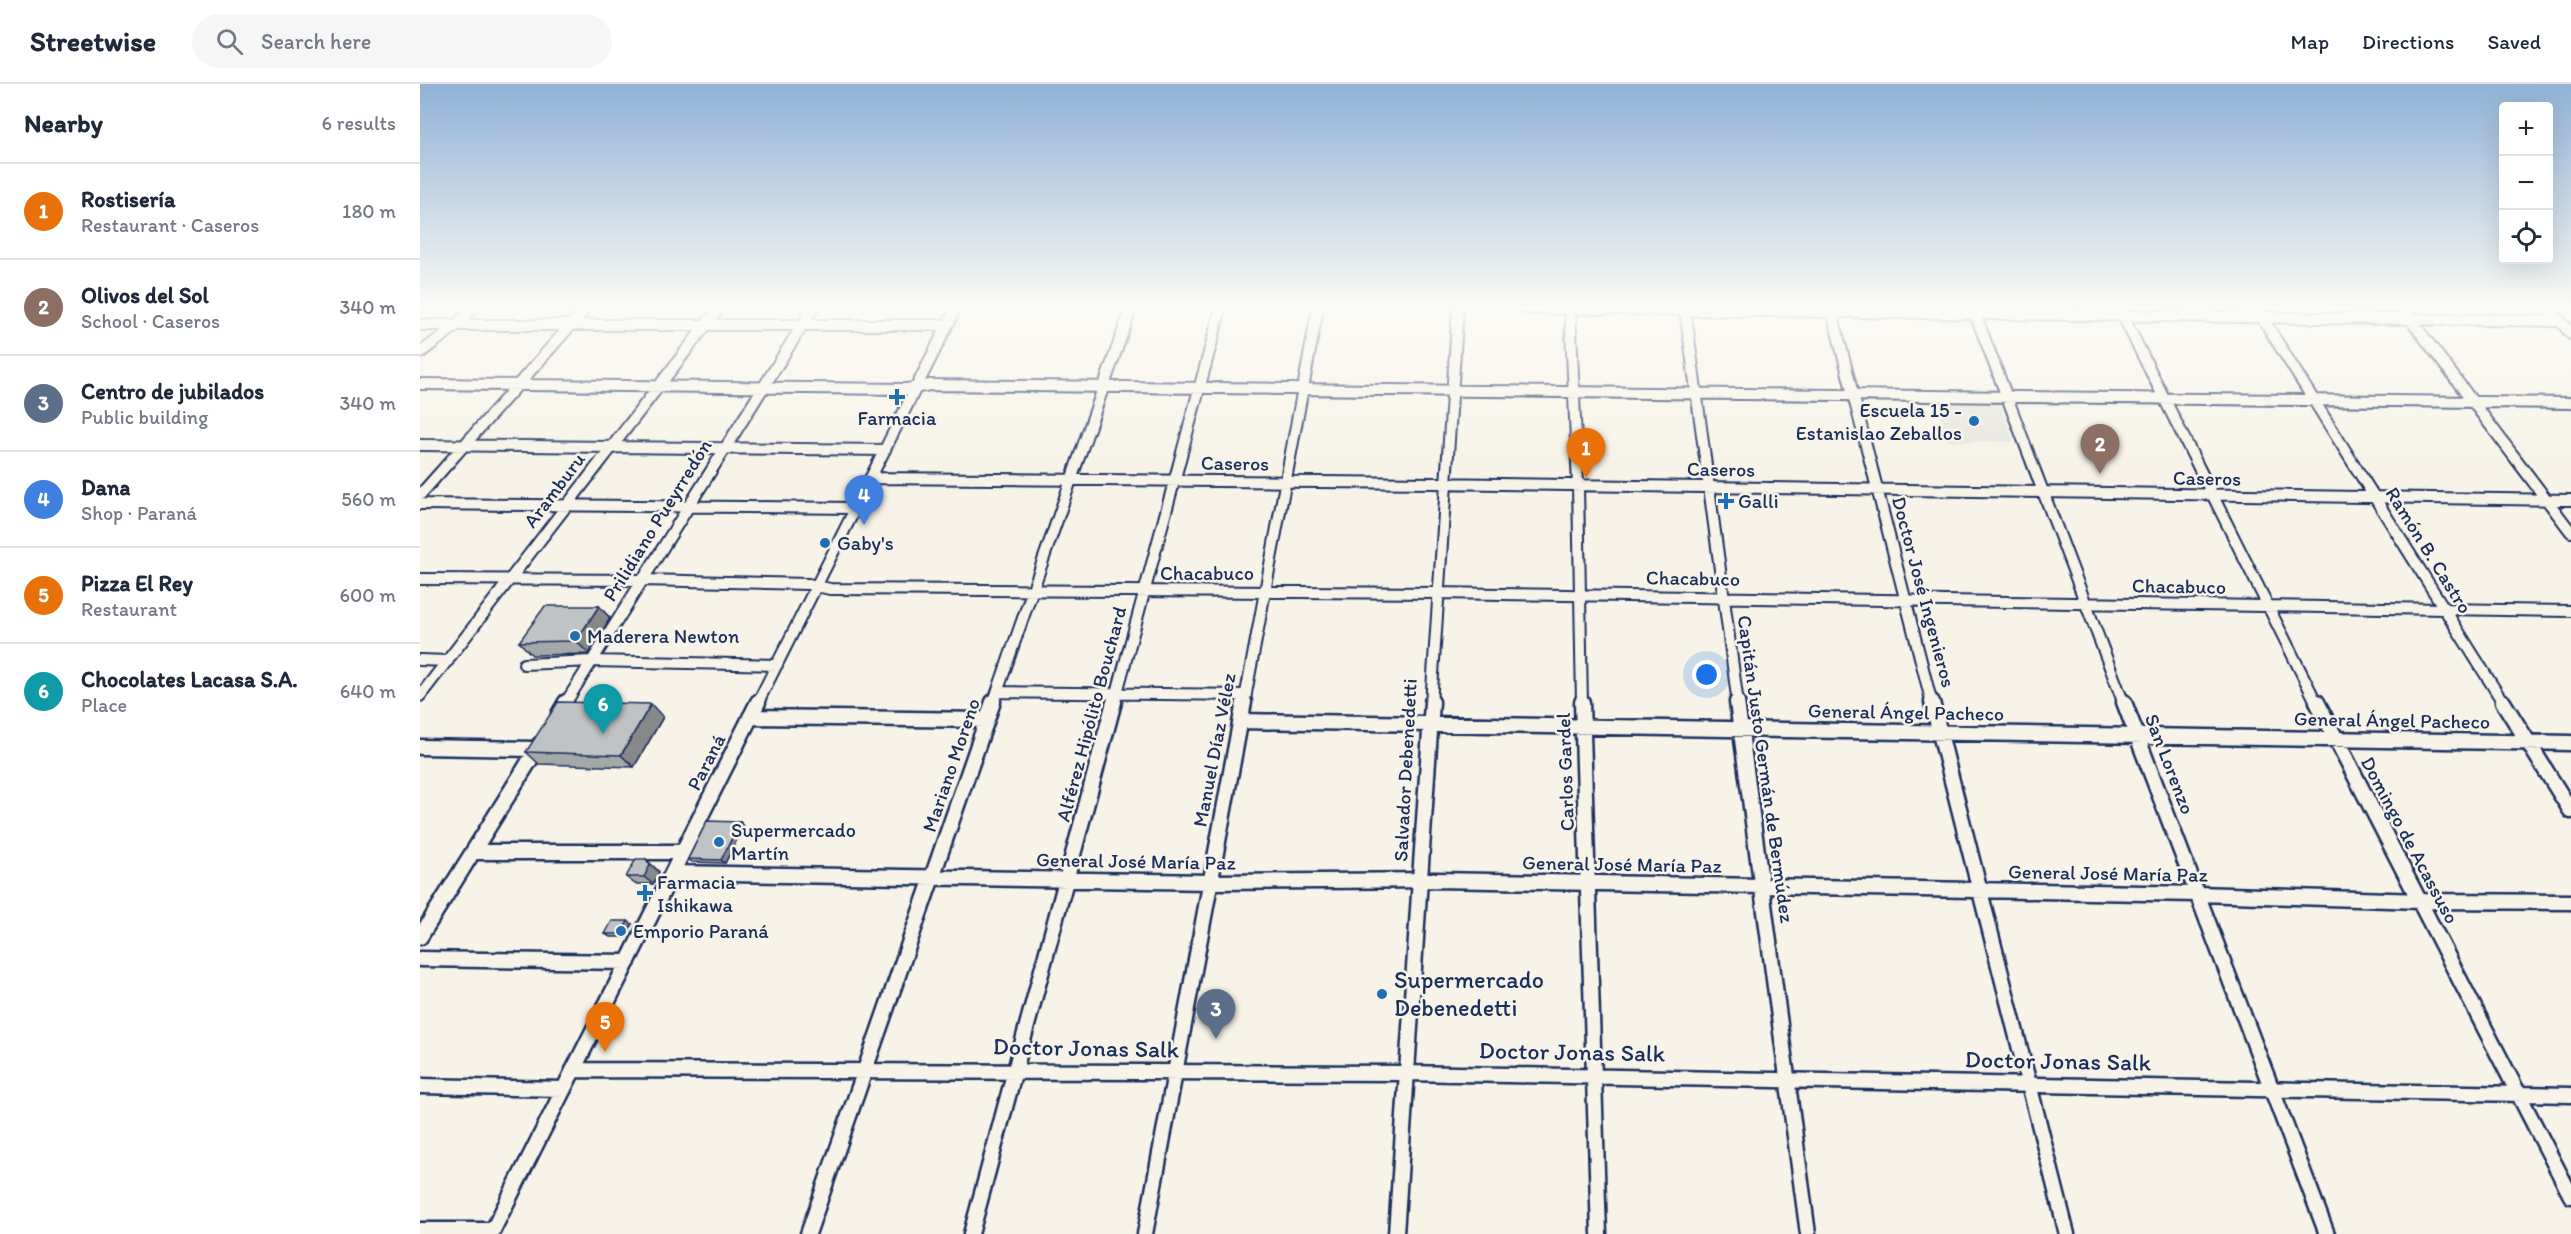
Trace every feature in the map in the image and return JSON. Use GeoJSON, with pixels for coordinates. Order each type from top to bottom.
{"type":"FeatureCollection","features":[{"type":"Feature","properties":{"kind":"street"},"geometry":{"type":"LineString","coordinates":[[420,495],[540,362]]}},
{"type":"Feature","properties":{"kind":"street","name":"Aramburu"},"geometry":{"type":"LineString","coordinates":[[420,696],[609,448],[679,362]]}},
{"type":"Feature","properties":{"kind":"street","name":"Prilidiano Pueyrredón"},"geometry":{"type":"LineString","coordinates":[[420,937],[779,362]]}},
{"type":"Feature","properties":{"kind":"street","name":"Paraná"},"geometry":{"type":"LineString","coordinates":[[492,1232],[929,362]]}},
{"type":"Feature","properties":{"kind":"street","name":"Mariano Moreno"},"geometry":{"type":"LineString","coordinates":[[808,1234],[1112,362]]}},
{"type":"Feature","properties":{"kind":"street","name":"Alférez Hipólito Bouchard"},"geometry":{"type":"LineString","coordinates":[[971,1234],[1206,362]]}},
{"type":"Feature","properties":{"kind":"street","name":"Manuel Díaz Vélez"},"geometry":{"type":"LineString","coordinates":[[1144,1234],[1308,362]]}},
{"type":"Feature","properties":{"kind":"street","name":"Salvador Debenedetti"},"geometry":{"type":"LineString","coordinates":[[1396,1234],[1453,362]]}},
{"type":"Feature","properties":{"kind":"street","name":"Carlos Gardel"},"geometry":{"type":"LineString","coordinates":[[1571,362],[1578,485],[1582,726],[1599,1234]]}},
{"type":"Feature","properties":{"kind":"street","name":"Capitán Justo Germán de Bermúdez"},"geometry":{"type":"LineString","coordinates":[[1693,362],[1809,1234]]}},
{"type":"Feature","properties":{"kind":"street","name":"Doctor José Ingenieros"},"geometry":{"type":"LineString","coordinates":[[1845,362],[2067,1234]]}},
{"type":"Feature","properties":{"kind":"street","name":"San Lorenzo"},"geometry":{"type":"LineString","coordinates":[[1994,362],[2327,1234]]}},
{"type":"Feature","properties":{"kind":"street","name":"Domingo de Acassuso"},"geometry":{"type":"LineString","coordinates":[[2147,362],[2335,739],[2421,901],[2571,1196]]}},
{"type":"Feature","properties":{"kind":"street","name":"Ramón B. Castro"},"geometry":{"type":"LineString","coordinates":[[2290,362],[2571,811]]}},
{"type":"Feature","properties":{"kind":"street"},"geometry":{"type":"LineString","coordinates":[[2443,362],[2571,532]]}},
{"type":"Feature","properties":{"kind":"street"},"geometry":{"type":"LineString","coordinates":[[420,384],[763,388],[916,388],[930,385],[1451,389],[2571,404]]}},
{"type":"Feature","properties":{"kind":"street"},"geometry":{"type":"LineString","coordinates":[[420,445],[885,450]]}},
{"type":"Feature","properties":{"kind":"street","name":"Caseros"},"geometry":{"type":"LineString","coordinates":[[870,478],[1445,483],[2571,500]]}},
{"type":"Feature","properties":{"kind":"street"},"geometry":{"type":"LineString","coordinates":[[420,504],[855,508]]}},
{"type":"Feature","properties":{"kind":"street","name":"Chacabuco"},"geometry":{"type":"LineString","coordinates":[[420,579],[643,580],[808,584],[815,588],[1032,592],[1437,593],[2571,611]]}},
{"type":"Feature","properties":{"kind":"street"},"geometry":{"type":"LineString","coordinates":[[420,660],[448,661]]}},
{"type":"Feature","properties":{"kind":"street"},"geometry":{"type":"LineString","coordinates":[[524,664],[592,661],[777,665]]}},
{"type":"Feature","properties":{"kind":"street"},"geometry":{"type":"LineString","coordinates":[[997,692],[1246,695]]}},
{"type":"Feature","properties":{"kind":"street"},"geometry":{"type":"LineString","coordinates":[[750,717],[987,720]]}},
{"type":"Feature","properties":{"kind":"street","name":"General Ángel Pacheco"},"geometry":{"type":"LineString","coordinates":[[1241,721],[2571,743]]}},
{"type":"Feature","properties":{"kind":"street"},"geometry":{"type":"LineString","coordinates":[[420,747],[537,749]]}},
{"type":"Feature","properties":{"kind":"street"},"geometry":{"type":"LineString","coordinates":[[473,852],[682,852]]}},
{"type":"Feature","properties":{"kind":"street","name":"General José María Paz"},"geometry":{"type":"LineString","coordinates":[[672,873],[1211,882],[1420,880],[1588,882],[2197,894],[2421,901],[2571,902]]}},
{"type":"Feature","properties":{"kind":"street"},"geometry":{"type":"LineString","coordinates":[[420,959],[628,962]]}},
{"type":"Feature","properties":{"kind":"street","name":"Doctor Jonas Salk"},"geometry":{"type":"LineString","coordinates":[[573,1070],[1015,1071],[1175,1074],[1406,1073],[2571,1095]]}},
{"type":"Feature","properties":{"kind":"street"},"geometry":{"type":"LineString","coordinates":[[420,1086],[564,1089]]}},
{"type":"Feature","properties":{"kind":"street"},"geometry":{"type":"LineString","coordinates":[[420,1230],[492,1232]]}},
{"type":"Feature","properties":{"kind":"shaded area","name":"Escuela 15 - Estanislao Zeballos"},"geometry":{"type":"Polygon","coordinates":[[[1936,403],[2000,404],[2014,442],[1948,441],[1936,403]]]}},
{"type":"Feature","properties":{"kind":"building"},"geometry":{"type":"Polygon","coordinates":[[[545,606],[599,606],[576,641],[519,642],[545,606]]]}},
{"type":"Feature","properties":{"kind":"building"},"geometry":{"type":"Polygon","coordinates":[[[558,702],[651,704],[621,755],[526,752],[558,702]]]}},
{"type":"Feature","properties":{"kind":"building","name":"Supermercado Martín"},"geometry":{"type":"Polygon","coordinates":[[[707,821],[740,822],[721,860],[688,859],[707,821]]]}},
{"type":"Feature","properties":{"kind":"building"},"geometry":{"type":"Polygon","coordinates":[[[636,859],[646,859],[650,865],[644,877],[626,877],[636,859]]]}},
{"type":"Feature","properties":{"kind":"building"},"geometry":{"type":"Polygon","coordinates":[[[612,921],[628,921],[621,934],[605,934],[612,921]]]}},
{"type":"Feature","properties":{"kind":"place","name":"Farmacia"},"geometry":{"type":"Point","coordinates":[897,397]}},
{"type":"Feature","properties":{"kind":"place","name":"Escuela 15 - Estanislao Zeballos"},"geometry":{"type":"Point","coordinates":[1974,421]}},
{"type":"Feature","properties":{"kind":"place","name":"Olivos del Sol"},"geometry":{"type":"Point","coordinates":[2100,474]}},
{"type":"Feature","properties":{"kind":"place","name":"Rostisería"},"geometry":{"type":"Point","coordinates":[1586,478]}},
{"type":"Feature","properties":{"kind":"place","name":"Galli"},"geometry":{"type":"Point","coordinates":[1726,501]}},
{"type":"Feature","properties":{"kind":"place","name":"Dana"},"geometry":{"type":"Point","coordinates":[864,525]}},
{"type":"Feature","properties":{"kind":"place","name":"Gaby's"},"geometry":{"type":"Point","coordinates":[825,543]}},
{"type":"Feature","properties":{"kind":"place","name":"Maderera Newton"},"geometry":{"type":"Point","coordinates":[575,636]}},
{"type":"Feature","properties":{"kind":"place","name":"Chocolates Lacasa S.A."},"geometry":{"type":"Point","coordinates":[603,734]}},
{"type":"Feature","properties":{"kind":"place","name":"Supermercado Martín"},"geometry":{"type":"Point","coordinates":[719,842]}},
{"type":"Feature","properties":{"kind":"place","name":"Farmacia Ishikawa"},"geometry":{"type":"Point","coordinates":[645,893]}},
{"type":"Feature","properties":{"kind":"place","name":"Emporio Paraná"},"geometry":{"type":"Point","coordinates":[621,931]}},
{"type":"Feature","properties":{"kind":"place","name":"Supermercado Debenedetti"},"geometry":{"type":"Point","coordinates":[1382,994]}},
{"type":"Feature","properties":{"kind":"place","name":"Centro de jubilados"},"geometry":{"type":"Point","coordinates":[1216,1039]}},
{"type":"Feature","properties":{"kind":"place","name":"Pizza El Rey"},"geometry":{"type":"Point","coordinates":[605,1052]}}]}
